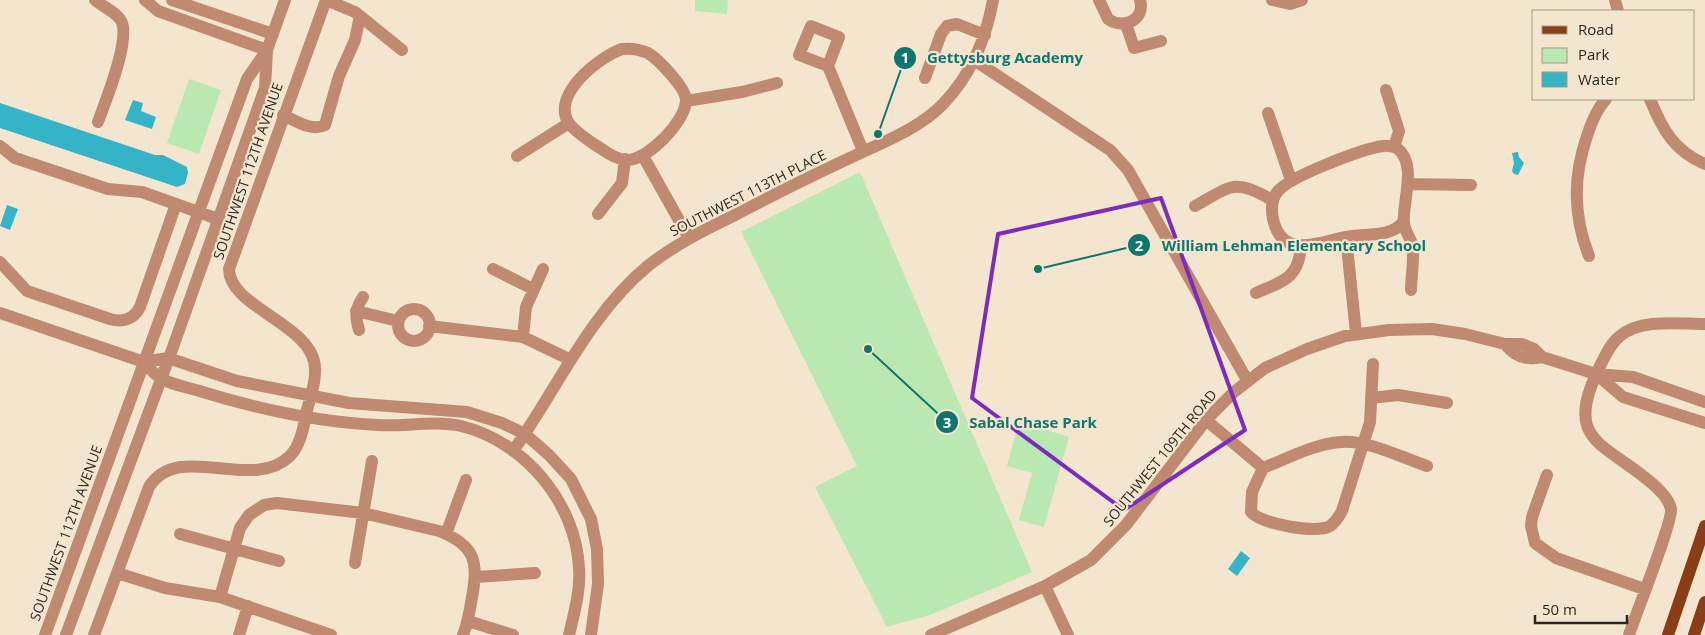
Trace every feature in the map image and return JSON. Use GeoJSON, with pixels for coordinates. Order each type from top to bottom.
{"type":"FeatureCollection","features":[{"type":"Feature","properties":{"kind":"main road"},"geometry":{"type":"LineString","coordinates":[[1668,635],[1705,526]]}},
{"type":"Feature","properties":{"kind":"main road"},"geometry":{"type":"LineString","coordinates":[[1694,635],[1705,602]]}},
{"type":"Feature","properties":{"kind":"street"},"geometry":{"type":"LineString","coordinates":[[95,0],[119,18],[124,32],[122,45],[98,122]]}},
{"type":"Feature","properties":{"kind":"street"},"geometry":{"type":"LineString","coordinates":[[145,0],[158,11],[267,50]]}},
{"type":"Feature","properties":{"kind":"street"},"geometry":{"type":"LineString","coordinates":[[172,0],[273,34]]}},
{"type":"Feature","properties":{"kind":"street","name":"SOUTHWEST 112TH AVENUE"},"geometry":{"type":"LineString","coordinates":[[45,635],[247,78],[267,50],[285,0]]}},
{"type":"Feature","properties":{"kind":"street"},"geometry":{"type":"LineString","coordinates":[[326,0],[360,16],[402,50]]}},
{"type":"Feature","properties":{"kind":"street","name":"SOUTHWEST 112TH AVENUE"},"geometry":{"type":"LineString","coordinates":[[94,635],[149,487],[157,476],[175,467],[242,470],[277,465],[295,450],[306,416],[316,370],[312,356],[307,347],[243,295],[233,283],[229,272],[233,253],[326,0]]}},
{"type":"Feature","properties":{"kind":"street","name":"SOUTHWEST 113TH PLACE"},"geometry":{"type":"LineString","coordinates":[[513,450],[590,331],[630,283],[662,256],[689,238],[905,132],[940,108],[958,87],[974,60],[985,35],[993,0]]}},
{"type":"Feature","properties":{"kind":"street"},"geometry":{"type":"LineString","coordinates":[[1099,0],[1108,18],[1117,24],[1126,24],[1136,20],[1142,6],[1140,0]]}},
{"type":"Feature","properties":{"kind":"street"},"geometry":{"type":"LineString","coordinates":[[1272,0],[1287,4],[1302,0]]}},
{"type":"Feature","properties":{"kind":"street"},"geometry":{"type":"LineString","coordinates":[[283,116],[310,126],[320,127],[325,125],[339,76],[355,40],[360,16]]}},
{"type":"Feature","properties":{"kind":"street"},"geometry":{"type":"LineString","coordinates":[[924,78],[941,34],[947,26],[956,24],[985,35]]}},
{"type":"Feature","properties":{"kind":"street"},"geometry":{"type":"LineString","coordinates":[[1126,24],[1134,48],[1161,41]]}},
{"type":"Feature","properties":{"kind":"street"},"geometry":{"type":"LineString","coordinates":[[622,49],[635,49],[649,54],[681,88],[686,101],[681,116],[671,130],[643,156],[625,160],[612,156],[569,123],[565,107],[574,85],[608,54],[622,49]]}},
{"type":"Feature","properties":{"kind":"street","name":"SOUTHWEST 112TH AVENUE"},"geometry":{"type":"LineString","coordinates":[[66,635],[265,88],[267,50]]}},
{"type":"Feature","properties":{"kind":"street"},"geometry":{"type":"LineString","coordinates":[[974,60],[1110,150],[1121,160],[1247,380]]}},
{"type":"Feature","properties":{"kind":"street"},"geometry":{"type":"LineString","coordinates":[[828,66],[864,151]]}},
{"type":"Feature","properties":{"kind":"street"},"geometry":{"type":"LineString","coordinates":[[686,101],[742,92],[777,83]]}},
{"type":"Feature","properties":{"kind":"street"},"geometry":{"type":"LineString","coordinates":[[1386,90],[1400,131],[1394,147]]}},
{"type":"Feature","properties":{"kind":"street"},"geometry":{"type":"LineString","coordinates":[[1589,256],[1580,232],[1576,195],[1577,178],[1589,129],[1605,100]]}},
{"type":"Feature","properties":{"kind":"street"},"geometry":{"type":"LineString","coordinates":[[1650,100],[1661,127],[1671,141],[1688,156],[1705,164]]}},
{"type":"Feature","properties":{"kind":"street"},"geometry":{"type":"LineString","coordinates":[[1268,113],[1292,180]]}},
{"type":"Feature","properties":{"kind":"street"},"geometry":{"type":"LineString","coordinates":[[517,156],[569,123]]}},
{"type":"Feature","properties":{"kind":"street"},"geometry":{"type":"LineString","coordinates":[[1404,222],[1386,232],[1346,236],[1318,244],[1302,245],[1286,241],[1278,233],[1272,216],[1272,200],[1279,190],[1292,180],[1369,149],[1386,145],[1394,147],[1404,156],[1408,184],[1404,222],[1412,245],[1411,290]]}},
{"type":"Feature","properties":{"kind":"street"},"geometry":{"type":"LineString","coordinates":[[0,146],[16,158],[108,189],[142,192],[218,219]]}},
{"type":"Feature","properties":{"kind":"street"},"geometry":{"type":"LineString","coordinates":[[643,156],[689,238]]}},
{"type":"Feature","properties":{"kind":"street"},"geometry":{"type":"LineString","coordinates":[[598,214],[622,183],[625,160]]}},
{"type":"Feature","properties":{"kind":"street"},"geometry":{"type":"LineString","coordinates":[[1408,184],[1471,185]]}},
{"type":"Feature","properties":{"kind":"street"},"geometry":{"type":"LineString","coordinates":[[1195,206],[1234,186],[1252,189],[1272,200]]}},
{"type":"Feature","properties":{"kind":"street"},"geometry":{"type":"LineString","coordinates":[[0,262],[27,291],[110,319],[125,320],[135,315],[140,307],[176,204]]}},
{"type":"Feature","properties":{"kind":"street"},"geometry":{"type":"LineString","coordinates":[[1346,236],[1356,333]]}},
{"type":"Feature","properties":{"kind":"street"},"geometry":{"type":"LineString","coordinates":[[1256,293],[1292,275],[1299,263],[1302,245]]}},
{"type":"Feature","properties":{"kind":"street"},"geometry":{"type":"LineString","coordinates":[[493,269],[533,289]]}},
{"type":"Feature","properties":{"kind":"street"},"geometry":{"type":"LineString","coordinates":[[522,337],[526,307],[542,269]]}},
{"type":"Feature","properties":{"kind":"street"},"geometry":{"type":"LineString","coordinates":[[359,330],[355,318],[356,310],[363,297]]}},
{"type":"Feature","properties":{"kind":"street"},"geometry":{"type":"LineString","coordinates":[[413,309],[427,316],[430,326],[426,335],[412,340],[399,331],[398,321],[404,312],[413,309]]}},
{"type":"Feature","properties":{"kind":"street"},"geometry":{"type":"LineString","coordinates":[[356,310],[398,321]]}},
{"type":"Feature","properties":{"kind":"street"},"geometry":{"type":"LineString","coordinates":[[0,313],[144,362],[160,378],[209,394],[306,416],[377,425],[454,425],[494,438],[513,450],[551,488],[566,515],[574,537],[580,570],[569,635]]}},
{"type":"Feature","properties":{"kind":"street"},"geometry":{"type":"LineString","coordinates":[[1628,635],[1670,521],[1671,508],[1667,499],[1658,489],[1604,448],[1591,434],[1584,410],[1587,394],[1610,347],[1627,332],[1655,325],[1705,324]]}},
{"type":"Feature","properties":{"kind":"street"},"geometry":{"type":"LineString","coordinates":[[430,326],[522,337],[571,360]]}},
{"type":"Feature","properties":{"kind":"street","name":"SOUTHWEST 109TH ROAD"},"geometry":{"type":"LineString","coordinates":[[931,635],[1045,586],[1091,560],[1126,525],[1206,420],[1247,380],[1265,368],[1292,355],[1356,333],[1432,329],[1465,334],[1504,344],[1516,343],[1529,346],[1542,356],[1596,374],[1633,377],[1705,402]]}},
{"type":"Feature","properties":{"kind":"street"},"geometry":{"type":"LineString","coordinates":[[144,362],[168,358],[223,377],[311,396],[371,406],[438,408],[467,412],[502,423],[525,434],[549,455],[571,479],[591,519],[597,549],[598,578],[591,635]]}},
{"type":"Feature","properties":{"kind":"street"},"geometry":{"type":"LineString","coordinates":[[1373,364],[1370,422],[1364,444],[1342,511],[1337,519],[1325,528],[1312,529],[1282,525],[1255,516],[1250,508],[1253,487],[1263,468],[1325,444],[1342,442],[1364,444],[1427,466]]}},
{"type":"Feature","properties":{"kind":"street","name":"SOUTHWEST 109TH ROAD"},"geometry":{"type":"LineString","coordinates":[[1596,374],[1623,397],[1705,423]]}},
{"type":"Feature","properties":{"kind":"street"},"geometry":{"type":"LineString","coordinates":[[1371,398],[1398,395],[1447,403]]}},
{"type":"Feature","properties":{"kind":"street"},"geometry":{"type":"LineString","coordinates":[[1206,420],[1263,468]]}},
{"type":"Feature","properties":{"kind":"street"},"geometry":{"type":"LineString","coordinates":[[355,563],[372,461]]}},
{"type":"Feature","properties":{"kind":"street"},"geometry":{"type":"LineString","coordinates":[[1547,475],[1532,517],[1531,526],[1535,543],[1556,558],[1644,589]]}},
{"type":"Feature","properties":{"kind":"street"},"geometry":{"type":"LineString","coordinates":[[446,534],[466,480]]}},
{"type":"Feature","properties":{"kind":"street"},"geometry":{"type":"LineString","coordinates":[[220,597],[243,524],[253,512],[264,505],[277,503],[363,513],[446,534],[459,541],[472,556],[476,577],[468,621],[463,635]]}},
{"type":"Feature","properties":{"kind":"street"},"geometry":{"type":"LineString","coordinates":[[180,534],[279,561]]}},
{"type":"Feature","properties":{"kind":"street"},"geometry":{"type":"LineString","coordinates":[[78,545],[96,552]]}},
{"type":"Feature","properties":{"kind":"street"},"geometry":{"type":"LineString","coordinates":[[476,577],[535,572]]}},
{"type":"Feature","properties":{"kind":"street"},"geometry":{"type":"LineString","coordinates":[[117,573],[165,588],[220,597],[331,635]]}},
{"type":"Feature","properties":{"kind":"street"},"geometry":{"type":"LineString","coordinates":[[1045,586],[1068,635]]}},
{"type":"Feature","properties":{"kind":"street"},"geometry":{"type":"LineString","coordinates":[[239,635],[248,606]]}},
{"type":"Feature","properties":{"kind":"street"},"geometry":{"type":"LineString","coordinates":[[468,621],[513,635]]}},
{"type":"Feature","properties":{"kind":"highlighted area"},"geometry":{"type":"Polygon","coordinates":[[[1161,198],[1245,430],[1124,510],[972,398],[998,234],[1161,198]]]}},
{"type":"Feature","properties":{"kind":"green space"},"geometry":{"type":"Polygon","coordinates":[[[695,0],[728,0],[727,14],[695,11],[695,0]]]}},
{"type":"Feature","properties":{"kind":"green space"},"geometry":{"type":"Polygon","coordinates":[[[189,79],[221,90],[199,154],[167,143],[189,79]]]}},
{"type":"Feature","properties":{"kind":"green space"},"geometry":{"type":"Polygon","coordinates":[[[860,172],[1032,572],[930,615],[887,627],[815,487],[857,466],[741,232],[860,172]]]}},
{"type":"Feature","properties":{"kind":"green space"},"geometry":{"type":"Polygon","coordinates":[[[1019,421],[1069,437],[1044,527],[1019,520],[1032,473],[1007,466],[1019,421]]]}},
{"type":"Feature","properties":{"kind":"water"},"geometry":{"type":"Polygon","coordinates":[[[133,100],[143,103],[141,111],[156,117],[152,129],[125,120],[133,100]]]}},
{"type":"Feature","properties":{"kind":"water"},"geometry":{"type":"Polygon","coordinates":[[[0,103],[155,155],[163,155],[187,167],[188,173],[185,184],[177,187],[0,128],[0,103]]]}},
{"type":"Feature","properties":{"kind":"water"},"geometry":{"type":"Polygon","coordinates":[[[1518,152],[1519,157],[1524,163],[1518,175],[1512,171],[1514,163],[1512,153],[1518,152]]]}},
{"type":"Feature","properties":{"kind":"water"},"geometry":{"type":"Polygon","coordinates":[[[7,205],[18,209],[10,230],[0,226],[7,205]]]}},
{"type":"Feature","properties":{"kind":"water"},"geometry":{"type":"Polygon","coordinates":[[[1241,551],[1250,558],[1237,576],[1228,569],[1241,551]]]}},
{"type":"Feature","properties":{"kind":"place","name":"Gettysburg Academy"},"geometry":{"type":"Point","coordinates":[878,134]}},
{"type":"Feature","properties":{"kind":"place","name":"William Lehman Elementary School"},"geometry":{"type":"Point","coordinates":[1038,269]}},
{"type":"Feature","properties":{"kind":"place","name":"Sabal Chase Park"},"geometry":{"type":"Point","coordinates":[868,349]}}]}
